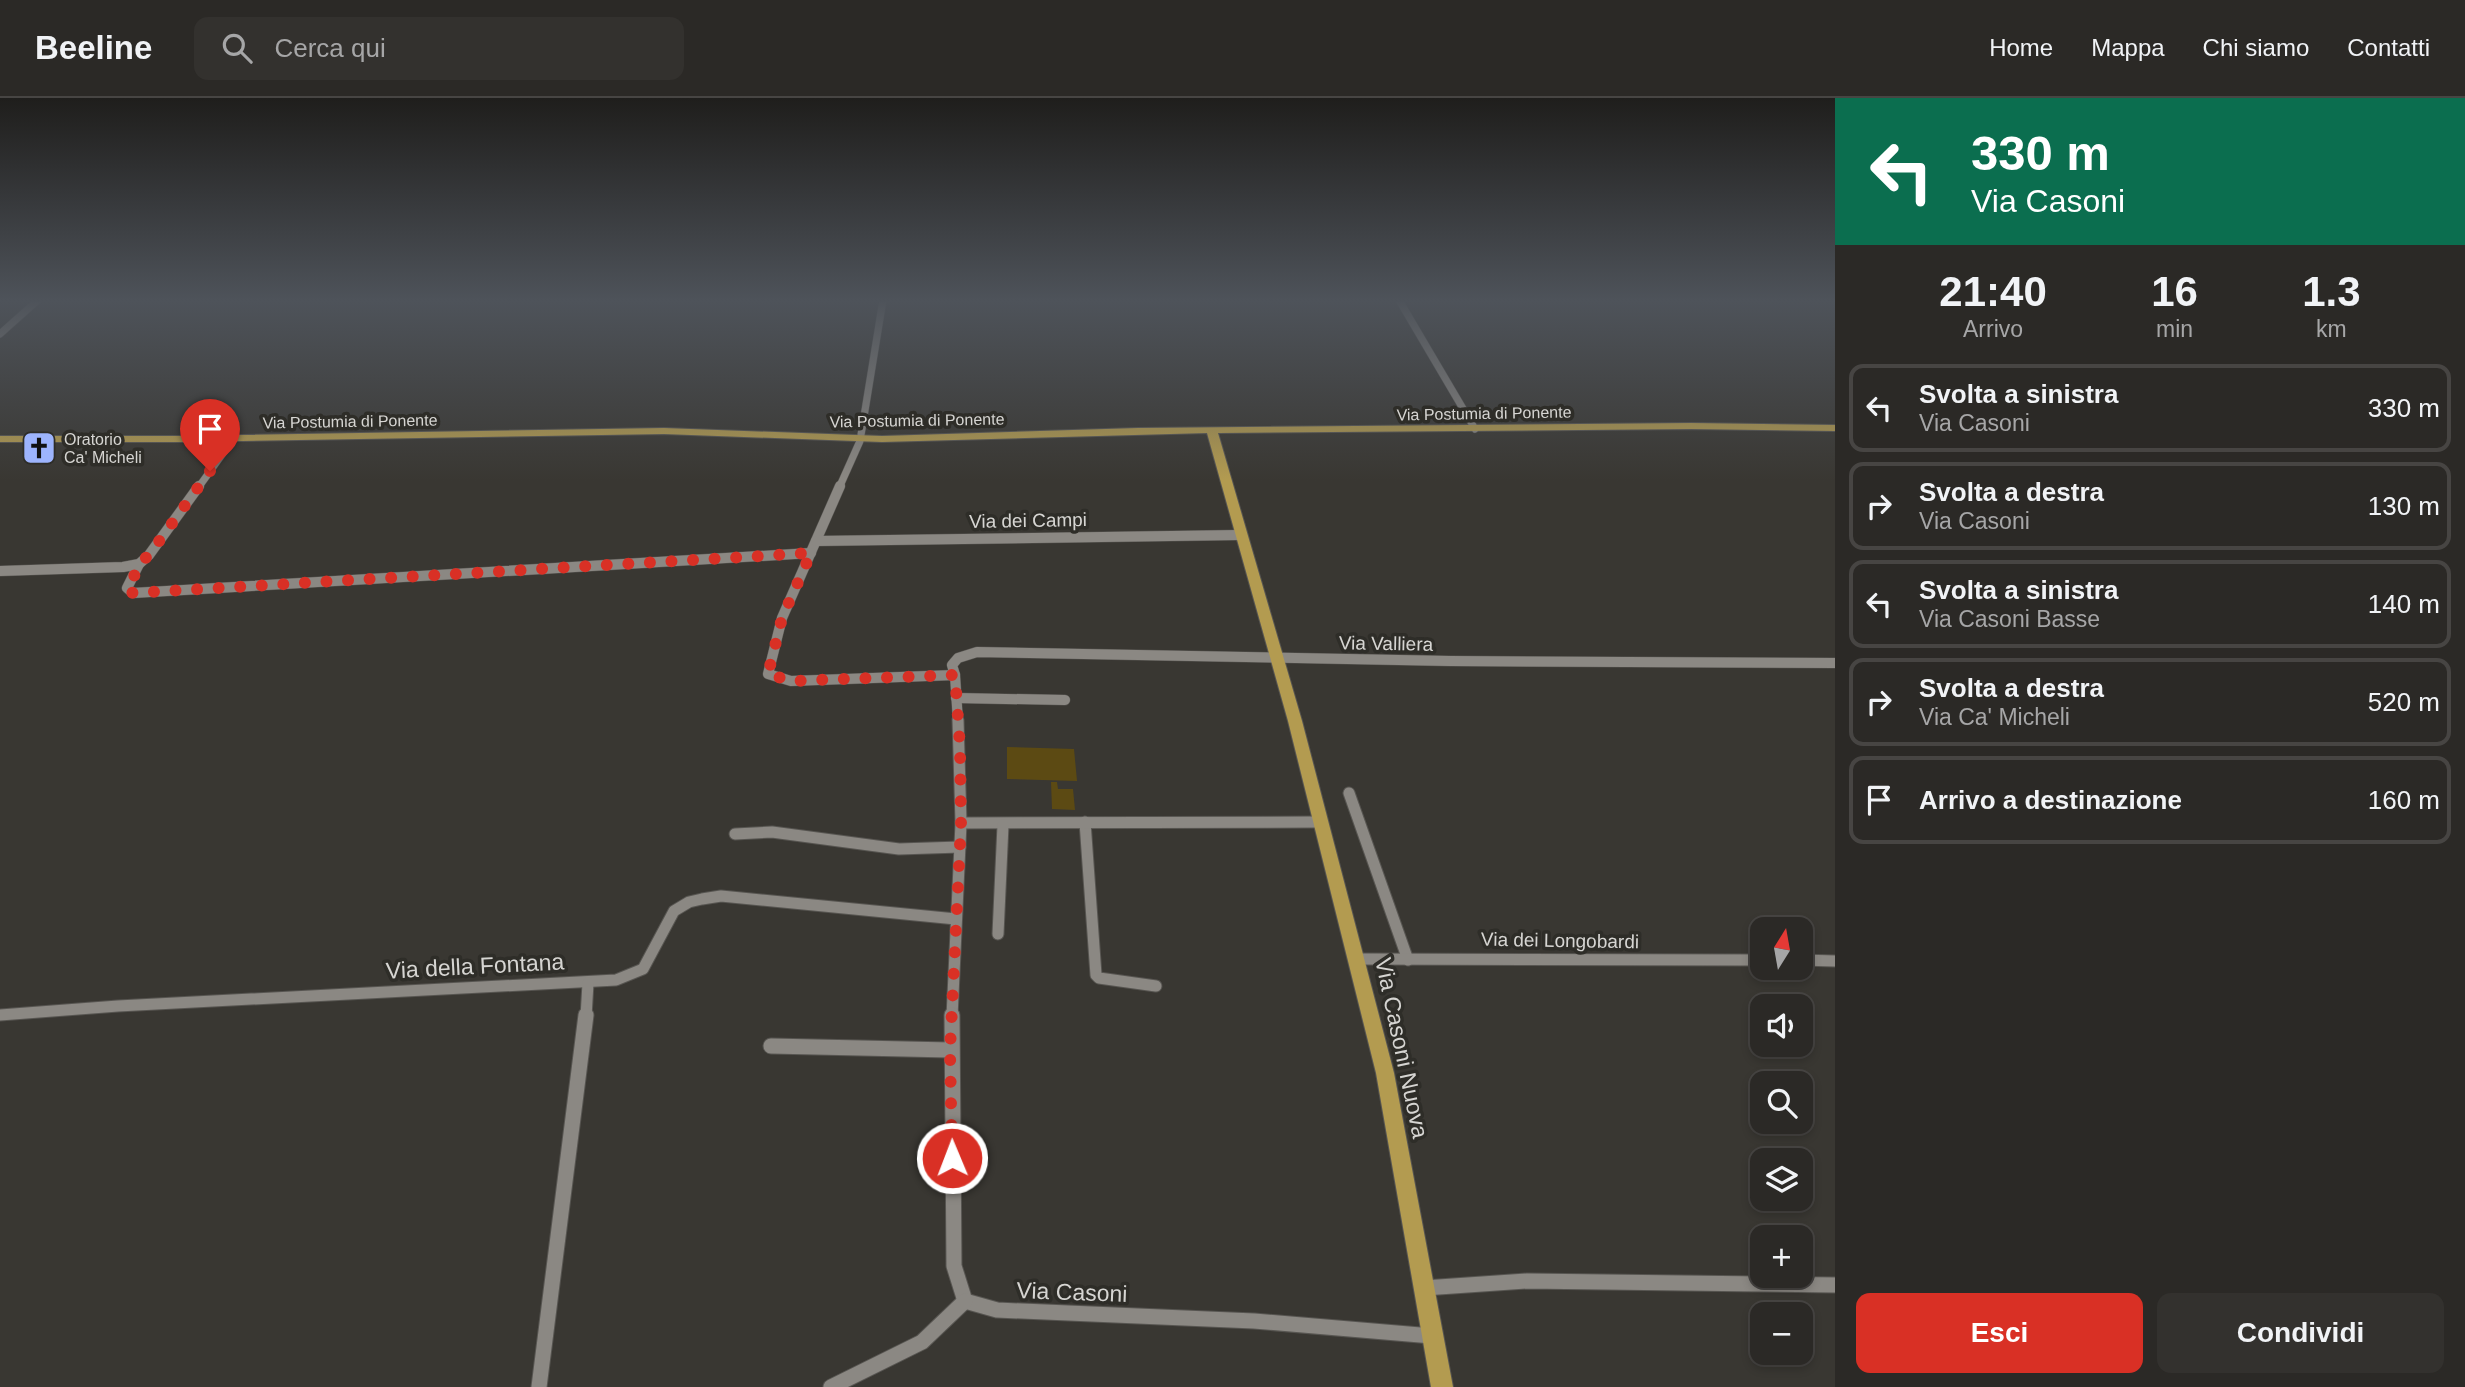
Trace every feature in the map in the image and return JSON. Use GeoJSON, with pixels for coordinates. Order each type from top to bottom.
{"type":"FeatureCollection","features":[{"type":"Feature","properties":{"kind":"main road","name":"Via Postumia di Ponente"},"geometry":{"type":"LineString","coordinates":[[0,439],[675,431],[860,438],[1138,431],[1835,428]]}},
{"type":"Feature","properties":{"kind":"main road","name":"Via Casoni Nuova"},"geometry":{"type":"LineString","coordinates":[[1212,432],[1295,721],[1385,1073],[1442,1387]]}},
{"type":"Feature","properties":{"kind":"street"},"geometry":{"type":"LineString","coordinates":[[831,1387],[922,1342],[965,1301],[954,1266],[950,1050],[961,824],[955,675],[791,681],[768,674],[782,618],[860,438],[873,360]]}},
{"type":"Feature","properties":{"kind":"street"},"geometry":{"type":"LineString","coordinates":[[1434,360],[1475,429]]}},
{"type":"Feature","properties":{"kind":"street"},"geometry":{"type":"LineString","coordinates":[[0,572],[139,564],[176,520],[234,438]]}},
{"type":"Feature","properties":{"kind":"street","name":"Via dei Campi"},"geometry":{"type":"LineString","coordinates":[[139,564],[127,588],[133,593],[814,547],[1240,535]]}},
{"type":"Feature","properties":{"kind":"street","name":"Via Valliera"},"geometry":{"type":"LineString","coordinates":[[955,675],[952,665],[958,658],[977,652],[1278,662],[1835,668]]}},
{"type":"Feature","properties":{"kind":"street","name":"Via Valliera"},"geometry":{"type":"LineString","coordinates":[[1453,664],[1835,663]]}},
{"type":"Feature","properties":{"kind":"street"},"geometry":{"type":"LineString","coordinates":[[956,698],[1065,700]]}},
{"type":"Feature","properties":{"kind":"street"},"geometry":{"type":"LineString","coordinates":[[1349,793],[1408,960]]}},
{"type":"Feature","properties":{"kind":"street"},"geometry":{"type":"LineString","coordinates":[[1086,822],[1096,975],[1099,978],[1156,986]]}},
{"type":"Feature","properties":{"kind":"street"},"geometry":{"type":"LineString","coordinates":[[961,824],[1319,822]]}},
{"type":"Feature","properties":{"kind":"street"},"geometry":{"type":"LineString","coordinates":[[998,934],[1003,825]]}},
{"type":"Feature","properties":{"kind":"street"},"geometry":{"type":"LineString","coordinates":[[735,834],[772,832],[899,849],[960,847]]}},
{"type":"Feature","properties":{"kind":"street"},"geometry":{"type":"LineString","coordinates":[[588,983],[624,978],[643,970],[669,914],[686,901],[721,896],[956,919]]}},
{"type":"Feature","properties":{"kind":"street","name":"Via dei Longobardi"},"geometry":{"type":"LineString","coordinates":[[1357,959],[1750,960]]}},
{"type":"Feature","properties":{"kind":"street"},"geometry":{"type":"LineString","coordinates":[[1813,960],[1835,961]]}},
{"type":"Feature","properties":{"kind":"street","name":"Via della Fontana"},"geometry":{"type":"LineString","coordinates":[[0,1015],[118,1006],[588,983],[583,1052],[539,1387]]}},
{"type":"Feature","properties":{"kind":"street"},"geometry":{"type":"LineString","coordinates":[[771,1046],[950,1050]]}},
{"type":"Feature","properties":{"kind":"street"},"geometry":{"type":"LineString","coordinates":[[1424,1288],[1527,1280],[1835,1285]]}},
{"type":"Feature","properties":{"kind":"street","name":"Via Casoni"},"geometry":{"type":"LineString","coordinates":[[965,1301],[997,1310],[1254,1321],[1432,1336]]}},
{"type":"Feature","properties":{"kind":"shaded area"},"geometry":{"type":"Polygon","coordinates":[[[1007,747],[1074,749],[1077,781],[1007,779],[1007,747]]]}},
{"type":"Feature","properties":{"kind":"shaded area"},"geometry":{"type":"Polygon","coordinates":[[[1051,782],[1057,782],[1058,789],[1073,789],[1075,810],[1052,809],[1051,782]]]}},
{"type":"Feature","properties":{"kind":"place","name":"Oratorio Ca' Micheli"},"geometry":{"type":"Point","coordinates":[39,448]}},
{"type":"Feature","properties":{"kind":"route"},"geometry":{"type":"LineString","coordinates":[[210,471],[176,520],[139,564],[128,591],[228,589],[811,553],[782,618],[768,674],[791,681],[955,675],[961,824],[950,1050],[952,1158]]}}]}
